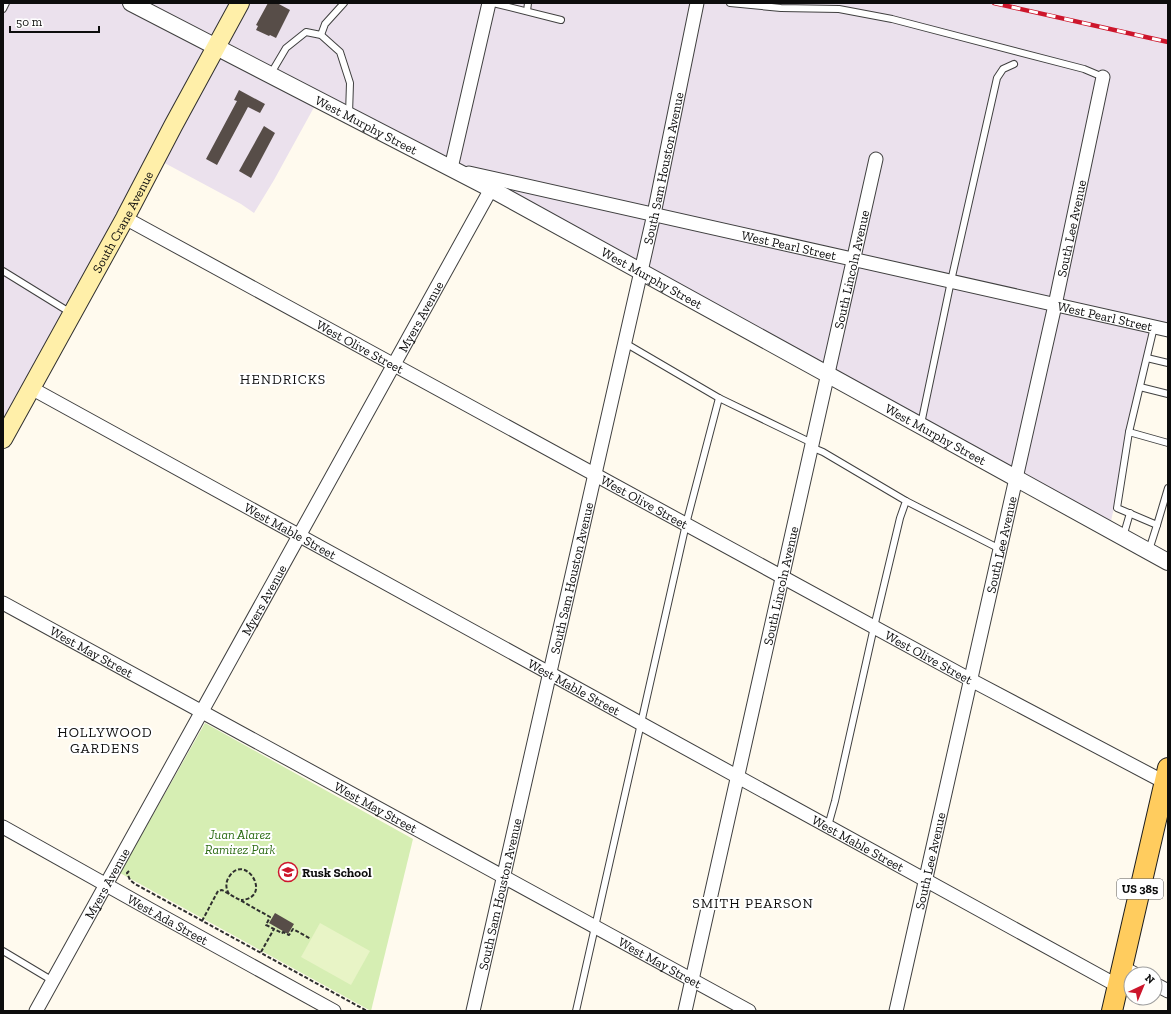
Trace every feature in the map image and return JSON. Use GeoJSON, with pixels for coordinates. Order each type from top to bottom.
{"type":"FeatureCollection","features":[{"type":"Feature","properties":{"kind":"main road","name":"South Crane Avenue"},"geometry":{"type":"LineString","coordinates":[[3,439],[125,218],[215,46],[240,3]]}},
{"type":"Feature","properties":{"kind":"main road","name":"US 385"},"geometry":{"type":"LineString","coordinates":[[1127,966],[1167,778]]}},
{"type":"Feature","properties":{"kind":"main road","name":"US 385"},"geometry":{"type":"LineString","coordinates":[[1112,1011],[1123,981]]}},
{"type":"Feature","properties":{"kind":"street","name":"West Murphy Street"},"geometry":{"type":"LineString","coordinates":[[131,3],[453,169],[1168,562]]}},
{"type":"Feature","properties":{"kind":"street"},"geometry":{"type":"LineString","coordinates":[[453,169],[488,3]]}},
{"type":"Feature","properties":{"kind":"street","name":"South Sam Houston Avenue"},"geometry":{"type":"LineString","coordinates":[[473,1011],[654,214],[697,3]]}},
{"type":"Feature","properties":{"kind":"street","name":"South Lee Avenue"},"geometry":{"type":"LineString","coordinates":[[896,1011],[1055,305],[1103,77]]}},
{"type":"Feature","properties":{"kind":"street","name":"South Lincoln Avenue"},"geometry":{"type":"LineString","coordinates":[[685,1011],[876,159]]}},
{"type":"Feature","properties":{"kind":"street","name":"West Pearl Street"},"geometry":{"type":"LineString","coordinates":[[453,169],[1168,330]]}},
{"type":"Feature","properties":{"kind":"street","name":"Myers Avenue"},"geometry":{"type":"LineString","coordinates":[[36,1011],[490,189]]}},
{"type":"Feature","properties":{"kind":"street","name":"West Olive Street"},"geometry":{"type":"LineString","coordinates":[[125,218],[971,680],[1167,778]]}},
{"type":"Feature","properties":{"kind":"street","name":"West Mable Street"},"geometry":{"type":"LineString","coordinates":[[31,388],[926,880],[1123,975]]}},
{"type":"Feature","properties":{"kind":"street","name":"West May Street"},"geometry":{"type":"LineString","coordinates":[[3,603],[749,1011]]}},
{"type":"Feature","properties":{"kind":"street","name":"West Ada Street"},"geometry":{"type":"LineString","coordinates":[[3,827],[334,1011]]}},
{"type":"Feature","properties":{"kind":"lane"},"geometry":{"type":"LineString","coordinates":[[3,8],[6,3]]}},
{"type":"Feature","properties":{"kind":"lane"},"geometry":{"type":"LineString","coordinates":[[321,35],[325,24],[344,3]]}},
{"type":"Feature","properties":{"kind":"lane"},"geometry":{"type":"LineString","coordinates":[[493,3],[561,20]]}},
{"type":"Feature","properties":{"kind":"lane"},"geometry":{"type":"LineString","coordinates":[[526,11],[528,3]]}},
{"type":"Feature","properties":{"kind":"lane"},"geometry":{"type":"LineString","coordinates":[[730,3],[781,8],[839,9],[892,19],[1084,69],[1103,77]]}},
{"type":"Feature","properties":{"kind":"lane"},"geometry":{"type":"LineString","coordinates":[[270,74],[286,48],[306,32],[321,35],[340,52],[350,83],[349,116]]}},
{"type":"Feature","properties":{"kind":"lane"},"geometry":{"type":"LineString","coordinates":[[921,426],[951,281],[997,78],[1003,69],[1014,64]]}},
{"type":"Feature","properties":{"kind":"lane"},"geometry":{"type":"LineString","coordinates":[[3,271],[72,313]]}},
{"type":"Feature","properties":{"kind":"lane"},"geometry":{"type":"LineString","coordinates":[[1154,327],[1129,432],[1117,508],[1157,525]]}},
{"type":"Feature","properties":{"kind":"lane"},"geometry":{"type":"LineString","coordinates":[[625,343],[719,398],[812,445],[906,501],[1000,549]]}},
{"type":"Feature","properties":{"kind":"lane"},"geometry":{"type":"LineString","coordinates":[[1147,358],[1168,363]]}},
{"type":"Feature","properties":{"kind":"lane"},"geometry":{"type":"LineString","coordinates":[[1140,387],[1168,394]]}},
{"type":"Feature","properties":{"kind":"lane"},"geometry":{"type":"LineString","coordinates":[[576,1011],[686,524],[719,398]]}},
{"type":"Feature","properties":{"kind":"lane"},"geometry":{"type":"LineString","coordinates":[[1129,432],[1168,443]]}},
{"type":"Feature","properties":{"kind":"lane"},"geometry":{"type":"LineString","coordinates":[[1148,551],[1166,505],[1168,488]]}},
{"type":"Feature","properties":{"kind":"lane"},"geometry":{"type":"LineString","coordinates":[[828,826],[900,518],[906,501]]}},
{"type":"Feature","properties":{"kind":"lane"},"geometry":{"type":"LineString","coordinates":[[1123,537],[1130,513]]}},
{"type":"Feature","properties":{"kind":"lane"},"geometry":{"type":"LineString","coordinates":[[3,951],[53,981]]}},
{"type":"Feature","properties":{"kind":"path"},"geometry":{"type":"LineString","coordinates":[[131,866],[128,873],[130,880],[135,884],[368,1011]]}},
{"type":"Feature","properties":{"kind":"path"},"geometry":{"type":"LineString","coordinates":[[230,894],[226,885],[229,876],[237,870],[247,871],[254,877],[256,886],[255,891],[249,898],[240,900]]}},
{"type":"Feature","properties":{"kind":"path"},"geometry":{"type":"LineString","coordinates":[[202,921],[218,891],[222,890],[270,917],[266,925],[289,935],[293,929],[311,939]]}},
{"type":"Feature","properties":{"kind":"path"},"geometry":{"type":"LineString","coordinates":[[261,953],[274,929]]}},
{"type":"Feature","properties":{"kind":"shaded area"},"geometry":{"type":"Polygon","coordinates":[[[3,3],[1168,3],[1168,330],[1154,328],[1109,530],[318,100],[254,213],[241,204],[159,160],[3,443],[3,3]]]}},
{"type":"Feature","properties":{"kind":"green space","name":"Juan Alarez Ramirez Park"},"geometry":{"type":"Polygon","coordinates":[[[205,723],[413,839],[371,1011],[120,873],[205,723]]]}},
{"type":"Feature","properties":{"kind":"green space"},"geometry":{"type":"Polygon","coordinates":[[[320,923],[370,951],[351,985],[301,957],[320,923]]]}},
{"type":"Feature","properties":{"kind":"building"},"geometry":{"type":"Polygon","coordinates":[[[268,3],[277,3],[290,10],[276,38],[256,30],[258,26],[256,25],[268,3]]]}},
{"type":"Feature","properties":{"kind":"building"},"geometry":{"type":"Polygon","coordinates":[[[239,90],[265,104],[260,113],[248,107],[217,165],[206,159],[237,101],[234,100],[239,90]]]}},
{"type":"Feature","properties":{"kind":"building"},"geometry":{"type":"Polygon","coordinates":[[[264,126],[275,133],[251,178],[239,171],[264,126]]]}},
{"type":"Feature","properties":{"kind":"building"},"geometry":{"type":"Polygon","coordinates":[[[275,913],[294,924],[288,934],[269,923],[275,913]]]}},
{"type":"Feature","properties":{"kind":"railway"},"geometry":{"type":"LineString","coordinates":[[994,3],[1168,42]]}},
{"type":"Feature","properties":{"kind":"place","name":"Rusk School"},"geometry":{"type":"Point","coordinates":[288,872]}},
{"type":"Feature","properties":{"kind":"district","name":"HENDRICKS"},"geometry":{"type":"Point","coordinates":[283,379]}},
{"type":"Feature","properties":{"kind":"district","name":"HOLLYWOOD GARDENS"},"geometry":{"type":"Point","coordinates":[105,740]}},
{"type":"Feature","properties":{"kind":"district","name":"SMITH PEARSON"},"geometry":{"type":"Point","coordinates":[753,903]}}]}
